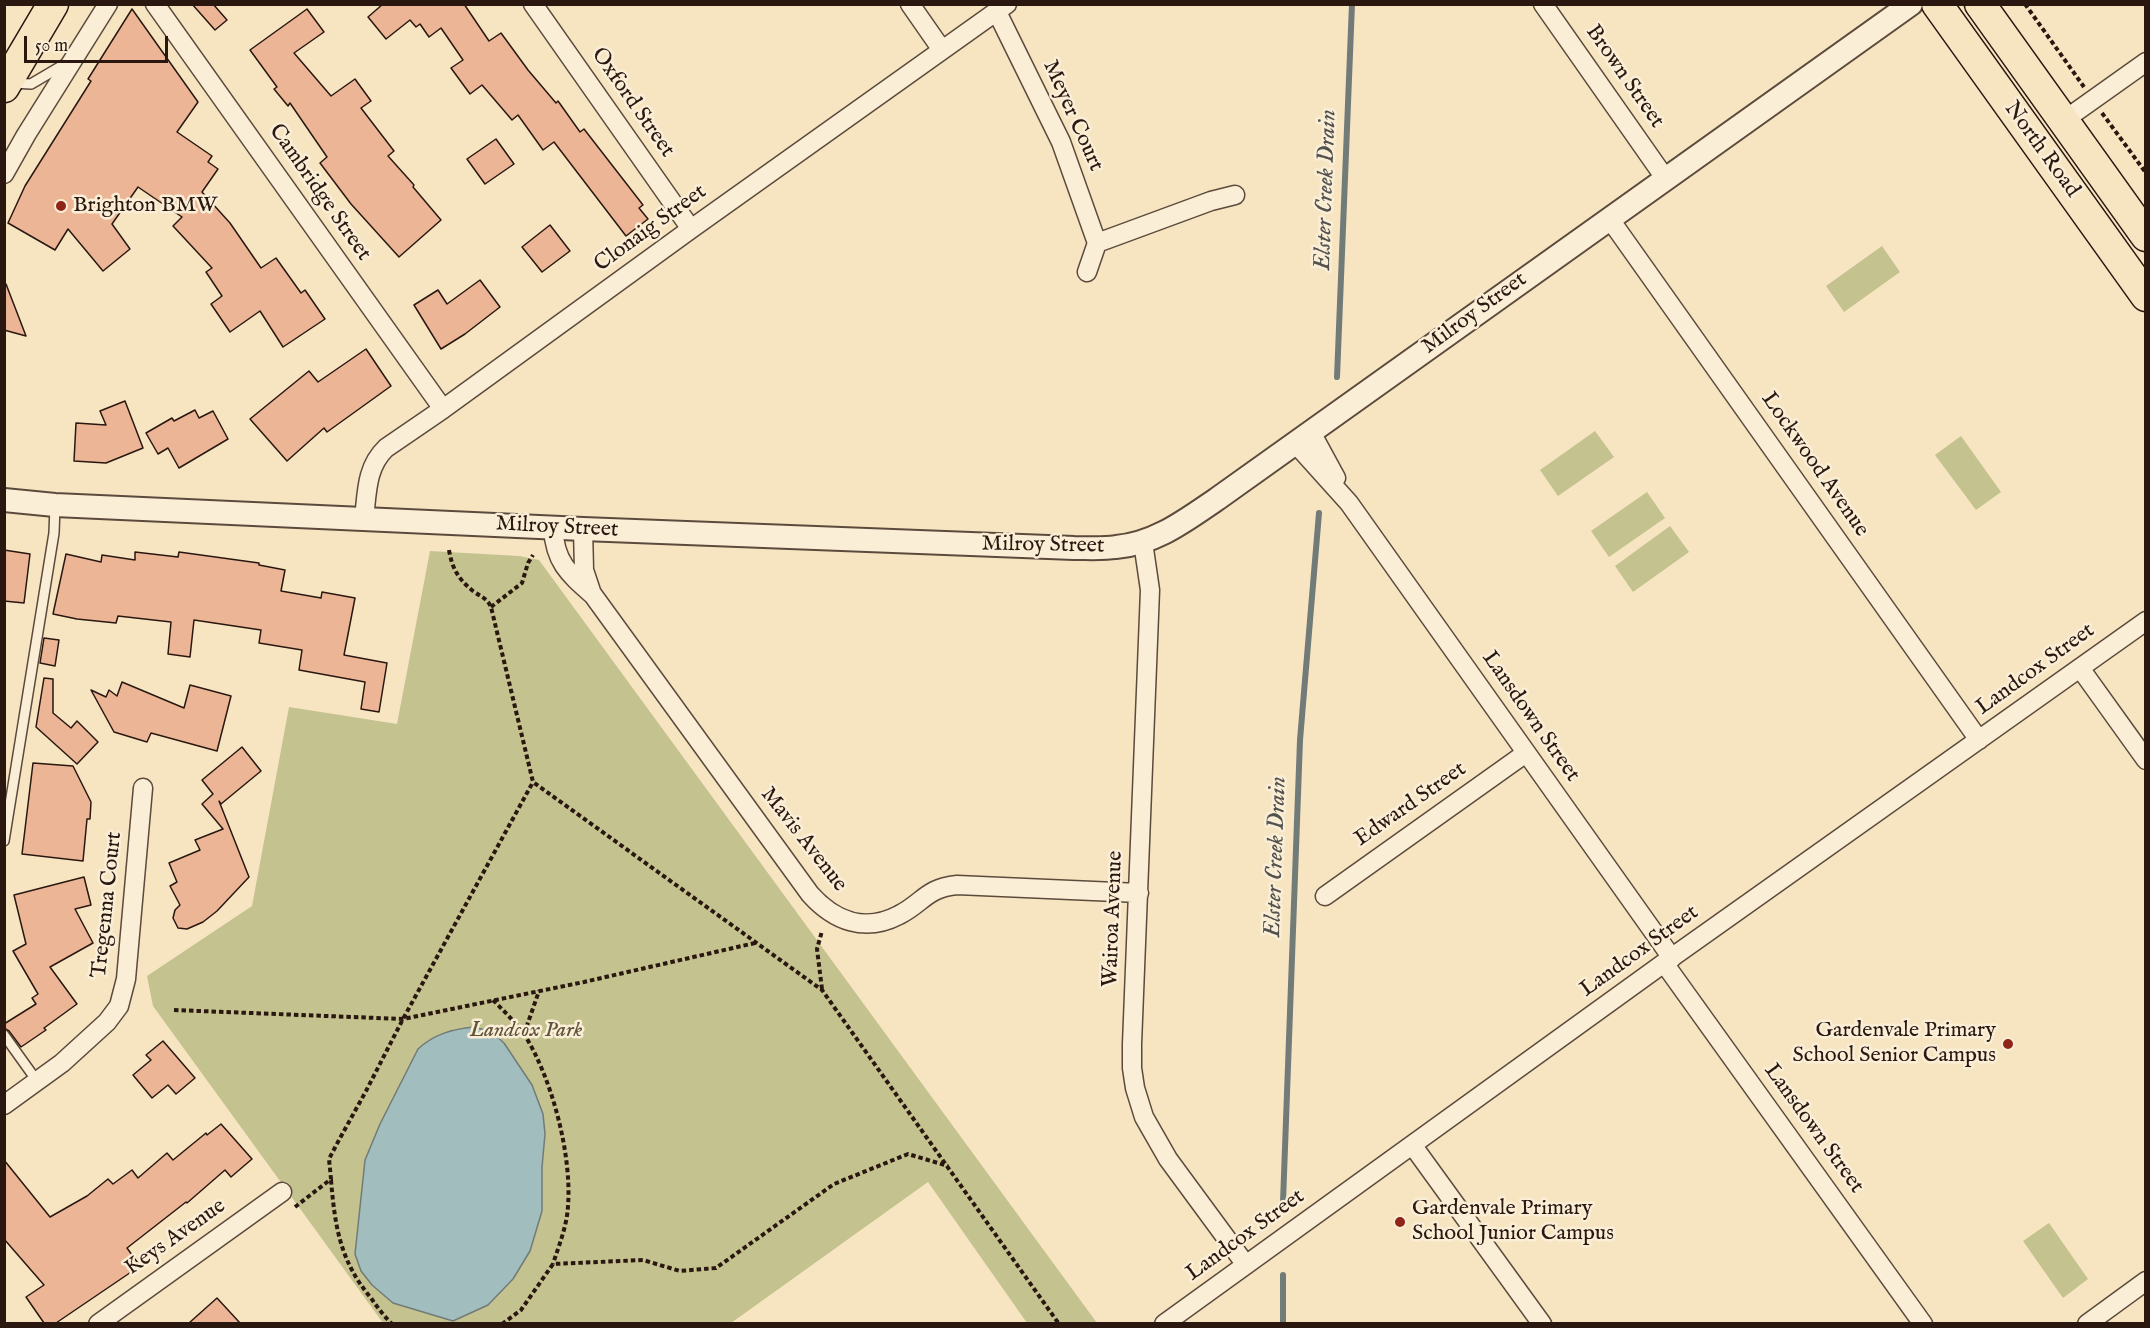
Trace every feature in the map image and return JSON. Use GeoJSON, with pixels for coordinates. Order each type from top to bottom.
{"type":"FeatureCollection","features":[{"type":"Feature","properties":{"kind":"highway"},"geometry":{"type":"LineString","coordinates":[[5,85],[53,4]]}},
{"type":"Feature","properties":{"kind":"highway","name":"North Road"},"geometry":{"type":"LineString","coordinates":[[1937,4],[2145,296]]}},
{"type":"Feature","properties":{"kind":"highway","name":"North Road"},"geometry":{"type":"LineString","coordinates":[[1980,4],[2142,232]]}},
{"type":"Feature","properties":{"kind":"highway"},"geometry":{"type":"LineString","coordinates":[[2111,248],[2142,232]]}},
{"type":"Feature","properties":{"kind":"street"},"geometry":{"type":"LineString","coordinates":[[4,174],[108,4]]}},
{"type":"Feature","properties":{"kind":"street","name":"Cambridge Street"},"geometry":{"type":"LineString","coordinates":[[155,4],[443,409]]}},
{"type":"Feature","properties":{"kind":"street","name":"Oxford Street"},"geometry":{"type":"LineString","coordinates":[[533,4],[691,229]]}},
{"type":"Feature","properties":{"kind":"street"},"geometry":{"type":"LineString","coordinates":[[910,4],[942,50]]}},
{"type":"Feature","properties":{"kind":"street","name":"Brown Street"},"geometry":{"type":"LineString","coordinates":[[1543,4],[1665,178]]}},
{"type":"Feature","properties":{"kind":"street","name":"Milroy Street"},"geometry":{"type":"LineString","coordinates":[[5,500],[55,505],[583,530],[1074,548],[1116,548],[1143,542],[1185,521],[1911,4]]}},
{"type":"Feature","properties":{"kind":"street","name":"Clonaig Street"},"geometry":{"type":"LineString","coordinates":[[364,519],[371,469],[379,455],[1002,8]]}},
{"type":"Feature","properties":{"kind":"street","name":"Meyer Court"},"geometry":{"type":"LineString","coordinates":[[1002,8],[1061,142],[1097,243]]}},
{"type":"Feature","properties":{"kind":"street"},"geometry":{"type":"LineString","coordinates":[[2063,121],[2145,62]]}},
{"type":"Feature","properties":{"kind":"street"},"geometry":{"type":"LineString","coordinates":[[1087,272],[1097,243],[1211,201],[1235,195]]}},
{"type":"Feature","properties":{"kind":"street","name":"Lockwood Avenue"},"geometry":{"type":"LineString","coordinates":[[1610,218],[1979,740]]}},
{"type":"Feature","properties":{"kind":"street","name":"Lansdown Street"},"geometry":{"type":"LineString","coordinates":[[1303,437],[1923,1323]]}},
{"type":"Feature","properties":{"kind":"street","name":"Mavis Avenue"},"geometry":{"type":"LineString","coordinates":[[553,528],[556,552],[570,575],[593,595],[810,894],[822,908],[834,916],[861,923],[889,920],[900,915],[935,890],[957,885],[1139,893]]}},
{"type":"Feature","properties":{"kind":"street","name":"Mavis Avenue"},"geometry":{"type":"LineString","coordinates":[[583,530],[584,570],[593,595]]}},
{"type":"Feature","properties":{"kind":"street","name":"Wairoa Avenue"},"geometry":{"type":"LineString","coordinates":[[1143,542],[1150,590],[1132,1052],[1135,1088],[1144,1117],[1168,1159],[1246,1265]]}},
{"type":"Feature","properties":{"kind":"street","name":"Landcox Street"},"geometry":{"type":"LineString","coordinates":[[1164,1323],[2145,621]]}},
{"type":"Feature","properties":{"kind":"street"},"geometry":{"type":"LineString","coordinates":[[2079,668],[2145,760]]}},
{"type":"Feature","properties":{"kind":"street","name":"Edward Street"},"geometry":{"type":"LineString","coordinates":[[1325,896],[1526,753]]}},
{"type":"Feature","properties":{"kind":"street","name":"Tregenna Court"},"geometry":{"type":"LineString","coordinates":[[4,1105],[79,1049],[107,1022],[119,1006],[126,979],[144,788]]}},
{"type":"Feature","properties":{"kind":"street"},"geometry":{"type":"LineString","coordinates":[[1413,1146],[1542,1323]]}},
{"type":"Feature","properties":{"kind":"street","name":"Keys Avenue"},"geometry":{"type":"LineString","coordinates":[[98,1323],[282,1192]]}},
{"type":"Feature","properties":{"kind":"street"},"geometry":{"type":"LineString","coordinates":[[2086,1323],[2145,1281]]}},
{"type":"Feature","properties":{"kind":"lane"},"geometry":{"type":"LineString","coordinates":[[5,85],[31,84],[76,55]]}},
{"type":"Feature","properties":{"kind":"lane"},"geometry":{"type":"LineString","coordinates":[[4,842],[54,533],[55,505]]}},
{"type":"Feature","properties":{"kind":"lane"},"geometry":{"type":"LineString","coordinates":[[4,1035],[37,1082]]}},
{"type":"Feature","properties":{"kind":"path"},"geometry":{"type":"LineString","coordinates":[[449,550],[456,574],[485,598],[491,607],[533,782],[822,990],[1059,1323]]}},
{"type":"Feature","properties":{"kind":"path"},"geometry":{"type":"LineString","coordinates":[[491,607],[522,584],[528,563],[533,555]]}},
{"type":"Feature","properties":{"kind":"path"},"geometry":{"type":"LineString","coordinates":[[392,1323],[359,1284],[341,1249],[334,1216],[329,1159],[533,782]]}},
{"type":"Feature","properties":{"kind":"path"},"geometry":{"type":"LineString","coordinates":[[822,931],[817,949],[822,990]]}},
{"type":"Feature","properties":{"kind":"path"},"geometry":{"type":"LineString","coordinates":[[174,1010],[403,1019],[756,943]]}},
{"type":"Feature","properties":{"kind":"path"},"geometry":{"type":"LineString","coordinates":[[524,1035],[539,991]]}},
{"type":"Feature","properties":{"kind":"path"},"geometry":{"type":"LineString","coordinates":[[493,1000],[507,1013],[524,1035],[548,1086],[564,1144],[569,1188],[563,1234],[553,1264],[521,1310],[502,1323]]}},
{"type":"Feature","properties":{"kind":"path"},"geometry":{"type":"LineString","coordinates":[[553,1264],[643,1260],[680,1271],[716,1268],[834,1184],[908,1154],[948,1166]]}},
{"type":"Feature","properties":{"kind":"path"},"geometry":{"type":"LineString","coordinates":[[294,1208],[331,1179]]}},
{"type":"Feature","properties":{"kind":"green space"},"geometry":{"type":"Polygon","coordinates":[[[1882,246],[1900,272],[1844,312],[1826,286],[1882,246]]]}},
{"type":"Feature","properties":{"kind":"green space"},"geometry":{"type":"Polygon","coordinates":[[[1595,431],[1614,457],[1558,496],[1540,470],[1595,431]]]}},
{"type":"Feature","properties":{"kind":"green space"},"geometry":{"type":"Polygon","coordinates":[[[1961,436],[2001,492],[1976,510],[1935,455],[1961,436]]]}},
{"type":"Feature","properties":{"kind":"green space"},"geometry":{"type":"Polygon","coordinates":[[[1647,492],[1665,518],[1609,557],[1591,531],[1647,492]]]}},
{"type":"Feature","properties":{"kind":"green space"},"geometry":{"type":"Polygon","coordinates":[[[1670,526],[1689,552],[1633,592],[1615,566],[1670,526]]]}},
{"type":"Feature","properties":{"kind":"green space","name":"Landcox Park"},"geometry":{"type":"Polygon","coordinates":[[[430,551],[519,556],[539,560],[1097,1323],[1027,1323],[928,1182],[731,1323],[383,1323],[153,1006],[147,976],[252,906],[289,707],[397,724],[430,551]]]}},
{"type":"Feature","properties":{"kind":"green space"},"geometry":{"type":"Polygon","coordinates":[[[2049,1223],[2088,1279],[2063,1298],[2023,1241],[2049,1223]]]}},
{"type":"Feature","properties":{"kind":"water"},"geometry":{"type":"Polygon","coordinates":[[[474,1027],[492,1032],[504,1043],[532,1085],[543,1114],[545,1134],[542,1211],[530,1251],[513,1279],[488,1305],[453,1321],[393,1303],[372,1285],[361,1271],[355,1254],[365,1160],[380,1124],[418,1049],[444,1033],[474,1027]]]}},
{"type":"Feature","properties":{"kind":"building"},"geometry":{"type":"Polygon","coordinates":[[[192,4],[213,4],[227,20],[215,30],[192,4]]]}},
{"type":"Feature","properties":{"kind":"building"},"geometry":{"type":"Polygon","coordinates":[[[383,4],[464,4],[489,41],[501,33],[528,70],[556,103],[558,101],[580,132],[584,129],[643,205],[639,208],[648,219],[626,236],[554,142],[543,150],[518,115],[512,120],[482,85],[470,94],[451,68],[463,60],[441,28],[429,37],[420,24],[416,27],[410,20],[386,39],[368,17],[383,4]]]}},
{"type":"Feature","properties":{"kind":"building"},"geometry":{"type":"Polygon","coordinates":[[[132,9],[198,102],[177,132],[212,156],[208,162],[218,169],[202,192],[230,223],[261,268],[276,258],[301,293],[305,290],[325,319],[283,347],[260,311],[230,332],[211,304],[222,296],[206,272],[212,268],[173,226],[182,217],[138,187],[112,224],[130,249],[103,271],[68,229],[55,250],[8,223],[25,186],[91,81],[88,79],[132,9]]]}},
{"type":"Feature","properties":{"kind":"building"},"geometry":{"type":"Polygon","coordinates":[[[307,9],[324,32],[294,53],[331,96],[355,79],[371,101],[361,108],[394,151],[388,156],[441,220],[399,257],[351,204],[320,163],[327,157],[290,103],[288,106],[274,89],[277,87],[250,50],[307,9]]]}},
{"type":"Feature","properties":{"kind":"building"},"geometry":{"type":"Polygon","coordinates":[[[496,139],[514,164],[485,184],[467,159],[496,139]]]}},
{"type":"Feature","properties":{"kind":"building"},"geometry":{"type":"Polygon","coordinates":[[[550,225],[570,251],[542,272],[522,247],[550,225]]]}},
{"type":"Feature","properties":{"kind":"building"},"geometry":{"type":"Polygon","coordinates":[[[480,280],[500,307],[441,349],[414,305],[438,290],[447,304],[480,280]]]}},
{"type":"Feature","properties":{"kind":"building"},"geometry":{"type":"Polygon","coordinates":[[[4,284],[6,284],[26,336],[4,330],[4,284]]]}},
{"type":"Feature","properties":{"kind":"building"},"geometry":{"type":"Polygon","coordinates":[[[366,349],[391,386],[327,432],[324,428],[287,461],[250,419],[309,371],[318,382],[366,349]]]}},
{"type":"Feature","properties":{"kind":"building"},"geometry":{"type":"Polygon","coordinates":[[[125,401],[143,448],[106,463],[74,461],[76,423],[106,425],[100,411],[125,401]]]}},
{"type":"Feature","properties":{"kind":"building"},"geometry":{"type":"Polygon","coordinates":[[[195,410],[199,418],[213,411],[228,439],[179,468],[168,448],[158,454],[146,433],[172,418],[174,421],[195,410]]]}},
{"type":"Feature","properties":{"kind":"building"},"geometry":{"type":"Polygon","coordinates":[[[4,550],[30,554],[24,603],[4,601],[4,550]]]}},
{"type":"Feature","properties":{"kind":"building"},"geometry":{"type":"Polygon","coordinates":[[[135,552],[178,557],[179,552],[259,563],[259,565],[285,570],[281,591],[321,598],[322,592],[355,598],[344,655],[387,663],[379,712],[361,709],[365,682],[299,670],[302,650],[259,643],[261,630],[194,620],[190,657],[168,654],[171,622],[118,616],[116,623],[53,614],[66,554],[101,562],[102,555],[135,560],[135,552]]]}},
{"type":"Feature","properties":{"kind":"building"},"geometry":{"type":"Polygon","coordinates":[[[44,638],[59,640],[55,666],[40,663],[44,638]]]}},
{"type":"Feature","properties":{"kind":"building"},"geometry":{"type":"Polygon","coordinates":[[[44,678],[53,679],[53,713],[71,728],[77,721],[98,742],[77,764],[36,727],[44,678]]]}},
{"type":"Feature","properties":{"kind":"building"},"geometry":{"type":"Polygon","coordinates":[[[122,682],[184,708],[190,685],[231,696],[217,751],[151,733],[147,742],[114,732],[91,690],[106,697],[109,690],[117,696],[122,682]]]}},
{"type":"Feature","properties":{"kind":"building"},"geometry":{"type":"Polygon","coordinates":[[[242,747],[261,771],[221,804],[219,801],[249,877],[217,911],[203,922],[187,929],[178,928],[173,918],[175,910],[180,905],[170,886],[177,882],[169,863],[200,850],[195,840],[223,829],[202,804],[213,794],[202,780],[242,747]]]}},
{"type":"Feature","properties":{"kind":"building"},"geometry":{"type":"Polygon","coordinates":[[[33,763],[73,766],[91,802],[83,861],[22,854],[33,763]]]}},
{"type":"Feature","properties":{"kind":"building"},"geometry":{"type":"Polygon","coordinates":[[[84,877],[91,905],[75,909],[93,943],[50,967],[77,1004],[21,1047],[4,1028],[4,1024],[36,1004],[32,998],[38,994],[13,951],[26,944],[14,895],[84,877]]]}},
{"type":"Feature","properties":{"kind":"building"},"geometry":{"type":"Polygon","coordinates":[[[163,1041],[195,1078],[176,1094],[168,1085],[152,1098],[133,1075],[151,1060],[146,1055],[163,1041]]]}},
{"type":"Feature","properties":{"kind":"building"},"geometry":{"type":"Polygon","coordinates":[[[221,1124],[252,1159],[231,1177],[225,1170],[187,1203],[127,1248],[140,1266],[56,1323],[44,1323],[26,1297],[44,1285],[4,1239],[4,1160],[50,1217],[87,1196],[108,1179],[113,1184],[132,1170],[138,1178],[167,1153],[173,1160],[221,1124]]]}},
{"type":"Feature","properties":{"kind":"building"},"geometry":{"type":"Polygon","coordinates":[[[217,1298],[240,1323],[189,1323],[217,1298]]]}},
{"type":"Feature","properties":{"kind":"waterway","name":"Elster Creek Drain"},"geometry":{"type":"LineString","coordinates":[[1337,377],[1352,4]]}},
{"type":"Feature","properties":{"kind":"waterway","name":"Elster Creek Drain"},"geometry":{"type":"LineString","coordinates":[[1283,1202],[1300,740],[1319,513]]}},
{"type":"Feature","properties":{"kind":"waterway","name":"Elster Creek Drain"},"geometry":{"type":"LineString","coordinates":[[1283,1275],[1283,1324]]}},
{"type":"Feature","properties":{"kind":"place","name":"Brighton BMW"},"geometry":{"type":"Point","coordinates":[61,206]}},
{"type":"Feature","properties":{"kind":"place","name":"Gardenvale Primary School Senior Campus"},"geometry":{"type":"Point","coordinates":[2008,1044]}},
{"type":"Feature","properties":{"kind":"place","name":"Gardenvale Primary School Junior Campus"},"geometry":{"type":"Point","coordinates":[1400,1222]}}]}
